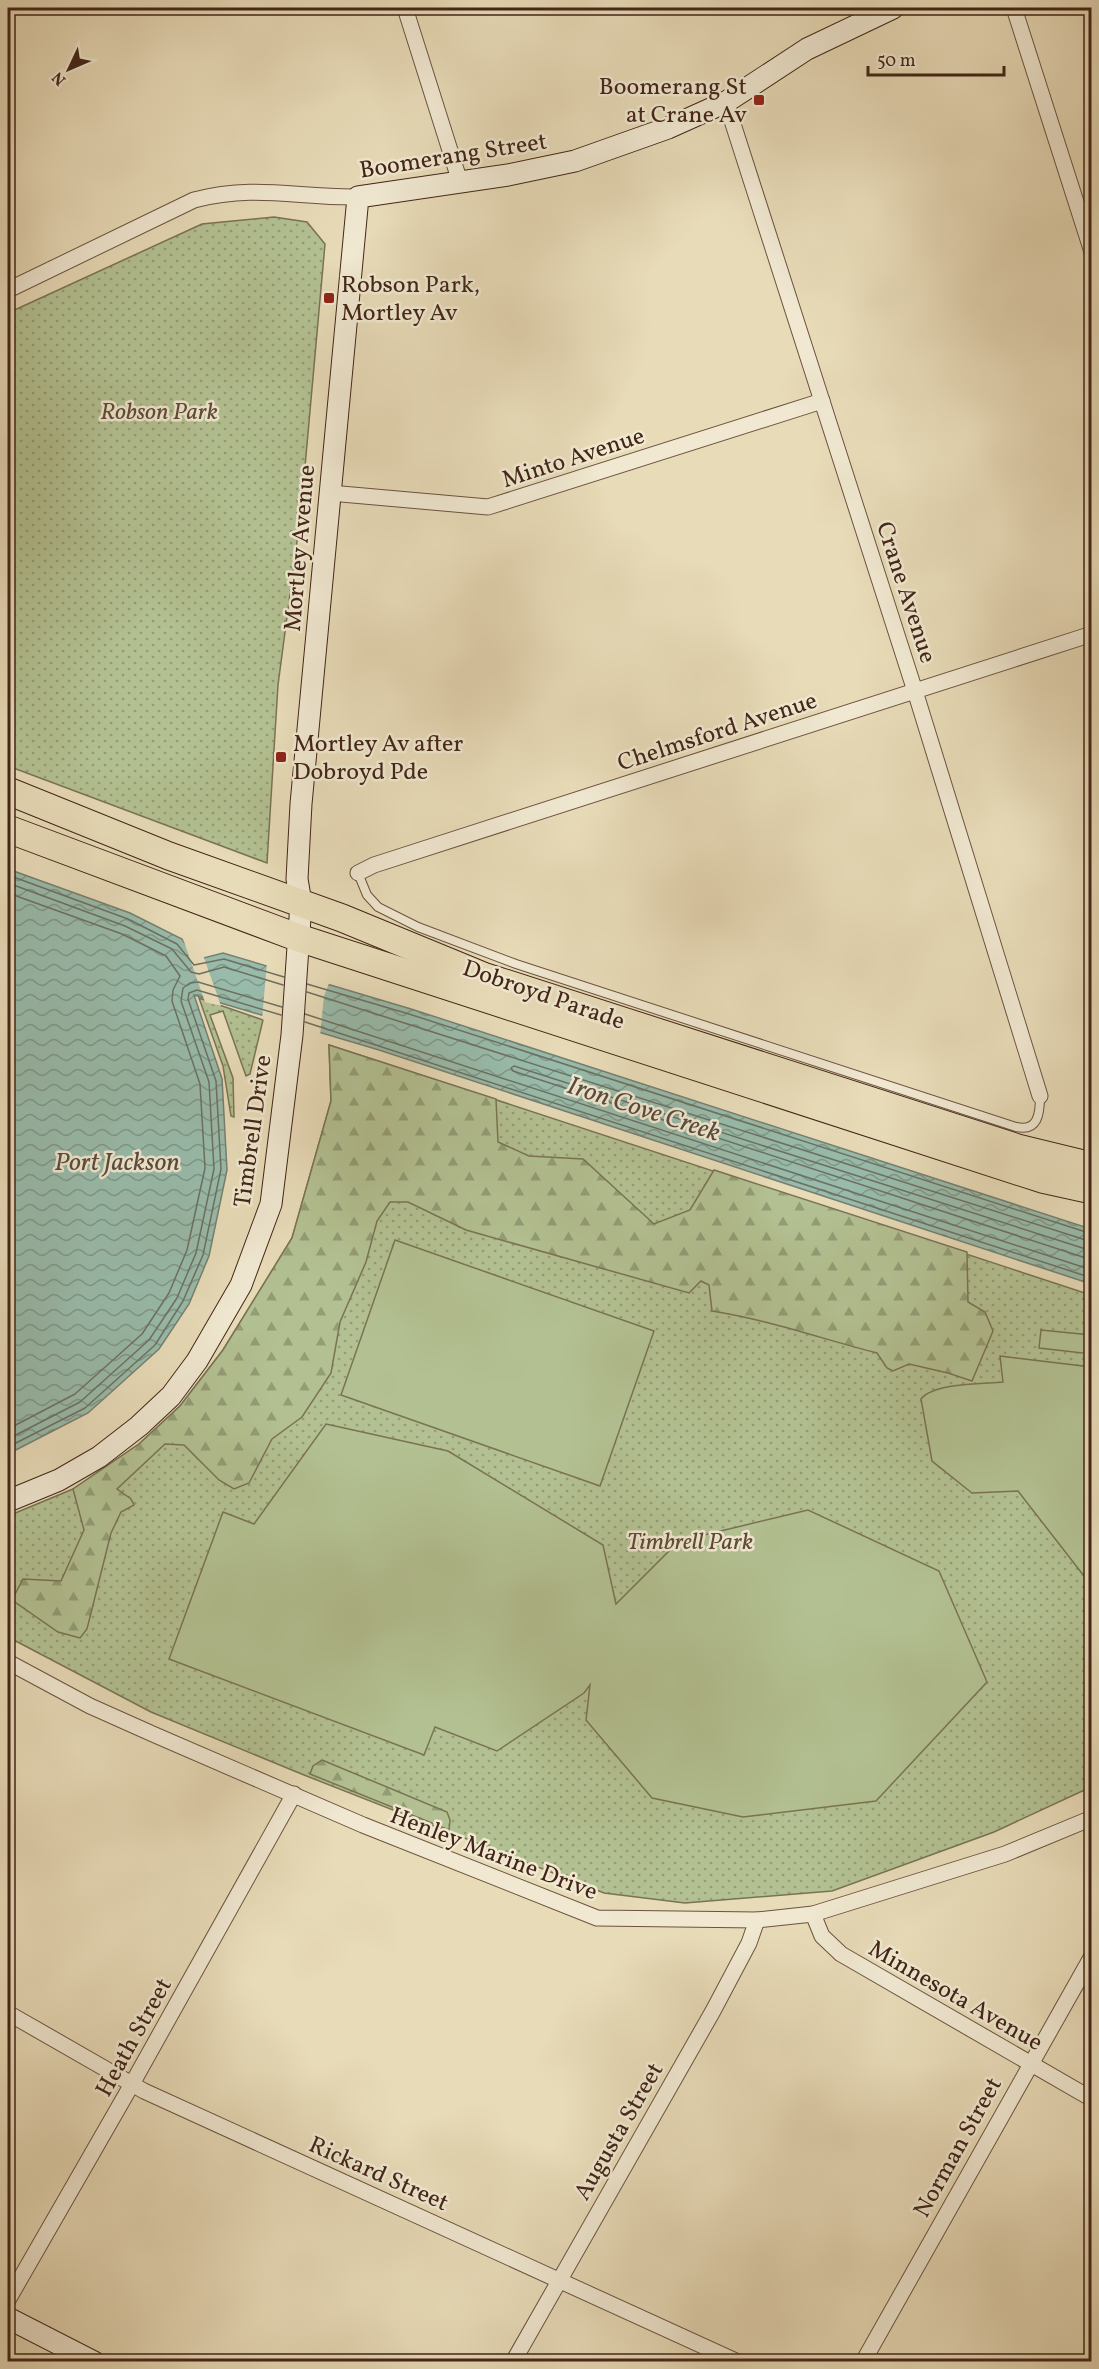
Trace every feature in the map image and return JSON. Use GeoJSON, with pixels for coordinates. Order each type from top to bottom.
{"type":"FeatureCollection","features":[{"type":"Feature","properties":{"kind":"highway","name":"Dobroyd Parade"},"geometry":{"type":"LineString","coordinates":[[8,791],[169,856],[301,903],[483,976],[1007,1144],[1092,1166]]}},
{"type":"Feature","properties":{"kind":"highway","name":"Dobroyd Parade"},"geometry":{"type":"LineString","coordinates":[[8,829],[298,951],[1042,1179],[1092,1190]]}},
{"type":"Feature","properties":{"kind":"street"},"geometry":{"type":"LineString","coordinates":[[405,8],[460,182]]}},
{"type":"Feature","properties":{"kind":"street","name":"Boomerang Street"},"geometry":{"type":"LineString","coordinates":[[8,290],[194,200],[224,192],[256,190],[358,197],[460,182],[575,160],[668,128],[726,102],[807,49],[892,8]]}},
{"type":"Feature","properties":{"kind":"street"},"geometry":{"type":"LineString","coordinates":[[1014,8],[1092,252]]}},
{"type":"Feature","properties":{"kind":"street","name":"Crane Avenue"},"geometry":{"type":"LineString","coordinates":[[726,102],[915,691],[1040,1096]]}},
{"type":"Feature","properties":{"kind":"street","name":"Mortley Avenue"},"geometry":{"type":"LineString","coordinates":[[301,903],[297,879],[299,834],[358,197]]}},
{"type":"Feature","properties":{"kind":"street","name":"Minto Avenue"},"geometry":{"type":"LineString","coordinates":[[330,493],[488,507],[822,401]]}},
{"type":"Feature","properties":{"kind":"street","name":"Chelmsford Avenue"},"geometry":{"type":"LineString","coordinates":[[358,873],[374,865],[1092,634]]}},
{"type":"Feature","properties":{"kind":"street","name":"Timbrell Drive"},"geometry":{"type":"LineString","coordinates":[[8,1501],[59,1480],[99,1457],[139,1426],[171,1396],[220,1325],[242,1285],[271,1204],[292,1035],[301,903]]}},
{"type":"Feature","properties":{"kind":"street","name":"Henley Marine Drive"},"geometry":{"type":"LineString","coordinates":[[8,1662],[90,1706],[363,1825],[597,1918],[757,1920],[813,1914],[1005,1854],[1092,1818]]}},
{"type":"Feature","properties":{"kind":"street","name":"Heath Street"},"geometry":{"type":"LineString","coordinates":[[8,2300],[294,1794]]}},
{"type":"Feature","properties":{"kind":"street","name":"Minnesota Avenue"},"geometry":{"type":"LineString","coordinates":[[813,1914],[828,1945],[841,1954],[1092,2099]]}},
{"type":"Feature","properties":{"kind":"street","name":"Augusta Street"},"geometry":{"type":"LineString","coordinates":[[513,2361],[712,2011],[749,1943],[757,1920]]}},
{"type":"Feature","properties":{"kind":"street","name":"Norman Street"},"geometry":{"type":"LineString","coordinates":[[863,2361],[1092,1956]]}},
{"type":"Feature","properties":{"kind":"street","name":"Rickard Street"},"geometry":{"type":"LineString","coordinates":[[8,2013],[132,2084],[738,2361]]}},
{"type":"Feature","properties":{"kind":"street"},"geometry":{"type":"LineString","coordinates":[[8,2318],[94,2361]]}},
{"type":"Feature","properties":{"kind":"lane","name":"Dobroyd Parade"},"geometry":{"type":"LineString","coordinates":[[358,873],[367,895],[378,907],[418,927],[516,964],[1016,1128],[1032,1126],[1038,1120],[1040,1096]]}},
{"type":"Feature","properties":{"kind":"green space","name":"Robson Park"},"geometry":{"type":"Polygon","coordinates":[[[274,217],[307,222],[325,244],[301,511],[278,685],[267,863],[8,766],[8,313],[202,224],[274,217]]]}},
{"type":"Feature","properties":{"kind":"green space"},"geometry":{"type":"Polygon","coordinates":[[[199,998],[263,1020],[250,1074],[246,1076],[223,1011],[210,1015],[233,1078],[234,1117],[231,1116],[223,1066],[199,998]]]}},
{"type":"Feature","properties":{"kind":"green space","name":"Timbrell Park"},"geometry":{"type":"Polygon","coordinates":[[[329,1045],[1091,1295],[1091,1787],[994,1832],[832,1891],[685,1903],[604,1893],[151,1712],[8,1637],[8,1516],[73,1489],[139,1444],[180,1406],[223,1350],[292,1238],[331,1101],[329,1045]]]}},
{"type":"Feature","properties":{"kind":"green space"},"geometry":{"type":"Polygon","coordinates":[[[329,1045],[496,1099],[498,1142],[529,1156],[583,1159],[654,1224],[690,1210],[714,1170],[967,1252],[968,1302],[985,1312],[993,1331],[972,1381],[909,1364],[893,1371],[887,1368],[877,1353],[775,1325],[712,1311],[709,1285],[701,1281],[689,1293],[466,1230],[408,1202],[390,1202],[377,1221],[366,1262],[340,1322],[331,1373],[302,1417],[272,1439],[249,1483],[234,1489],[219,1480],[184,1445],[165,1444],[117,1489],[131,1499],[134,1505],[121,1512],[111,1533],[87,1629],[80,1638],[58,1632],[12,1600],[23,1579],[61,1581],[84,1530],[73,1489],[139,1444],[180,1406],[223,1350],[292,1238],[331,1101],[329,1045]]]}},
{"type":"Feature","properties":{"kind":"green space"},"geometry":{"type":"Polygon","coordinates":[[[395,1240],[654,1331],[600,1486],[341,1395],[395,1240]]]}},
{"type":"Feature","properties":{"kind":"green space"},"geometry":{"type":"Polygon","coordinates":[[[1041,1330],[1091,1335],[1091,1354],[1039,1348],[1041,1330]]]}},
{"type":"Feature","properties":{"kind":"green space"},"geometry":{"type":"Polygon","coordinates":[[[1000,1356],[1091,1367],[1091,1585],[1018,1491],[972,1493],[932,1461],[921,1399],[927,1394],[947,1387],[1003,1382],[1000,1356]]]}},
{"type":"Feature","properties":{"kind":"green space"},"geometry":{"type":"Polygon","coordinates":[[[326,1424],[448,1451],[603,1545],[616,1604],[679,1541],[808,1510],[939,1571],[987,1682],[876,1801],[743,1817],[652,1798],[586,1720],[590,1685],[584,1693],[497,1751],[435,1727],[424,1755],[169,1659],[223,1512],[254,1524],[326,1424]]]}},
{"type":"Feature","properties":{"kind":"green space"},"geometry":{"type":"Polygon","coordinates":[[[322,1760],[447,1812],[450,1820],[449,1830],[310,1774],[313,1766],[322,1760]]]}},
{"type":"Feature","properties":{"kind":"water","name":"Port Jackson"},"geometry":{"type":"Polygon","coordinates":[[[8,869],[130,913],[182,939],[196,960],[223,953],[411,1009],[1091,1229],[1091,1284],[379,1050],[194,995],[222,1079],[227,1170],[209,1256],[189,1304],[159,1349],[88,1413],[8,1454],[8,869]]]}},
{"type":"Feature","properties":{"kind":"pier"},"geometry":{"type":"Polygon","coordinates":[[[182,936],[198,957],[203,955],[221,1006],[205,1002],[182,936]]]}},
{"type":"Feature","properties":{"kind":"pier"},"geometry":{"type":"Polygon","coordinates":[[[267,963],[330,981],[324,996],[320,1036],[262,1019],[267,963]]]}},
{"type":"Feature","properties":{"kind":"place","name":"Boomerang St at Crane Av"},"geometry":{"type":"Point","coordinates":[759,100]}},
{"type":"Feature","properties":{"kind":"place","name":"Robson Park, Mortley Av"},"geometry":{"type":"Point","coordinates":[329,298]}},
{"type":"Feature","properties":{"kind":"place","name":"Mortley Av after Dobroyd Pde"},"geometry":{"type":"Point","coordinates":[281,757]}},
{"type":"Feature","properties":{"kind":"water label","name":"Iron Cove Creek"},"geometry":{"type":"Point","coordinates":[644,1108]}}]}
